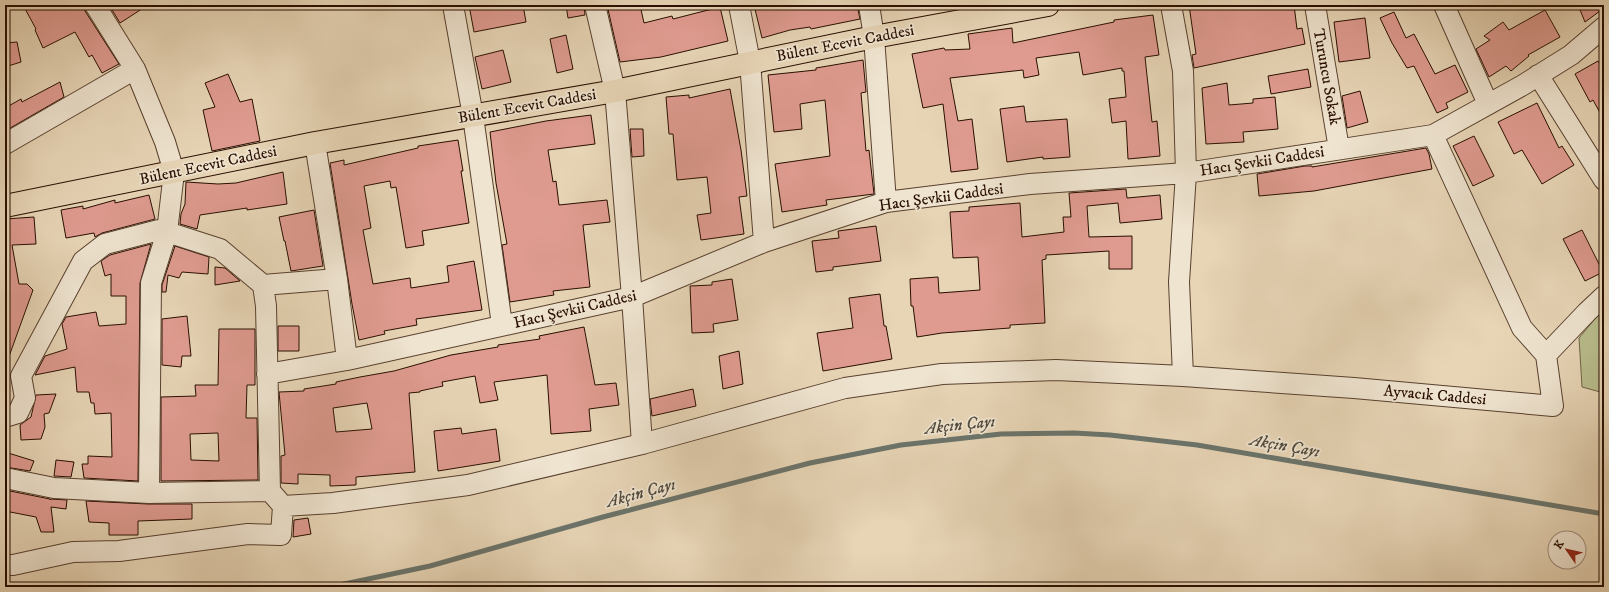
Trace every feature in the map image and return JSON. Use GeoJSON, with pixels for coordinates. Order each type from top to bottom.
{"type":"FeatureCollection","features":[{"type":"Feature","properties":{"kind":"main road","name":"Bülent Ecevit Caddesi"},"geometry":{"type":"LineString","coordinates":[[5,206],[315,143],[615,91],[1018,8],[1048,5]]}},
{"type":"Feature","properties":{"kind":"street"},"geometry":{"type":"LineString","coordinates":[[94,5],[135,69],[165,142],[174,172],[167,232],[151,283],[150,493]]}},
{"type":"Feature","properties":{"kind":"street"},"geometry":{"type":"LineString","coordinates":[[453,5],[473,116],[502,326]]}},
{"type":"Feature","properties":{"kind":"street"},"geometry":{"type":"LineString","coordinates":[[595,5],[615,91],[632,297],[642,444]]}},
{"type":"Feature","properties":{"kind":"street"},"geometry":{"type":"LineString","coordinates":[[739,5],[750,62],[764,242]]}},
{"type":"Feature","properties":{"kind":"street"},"geometry":{"type":"LineString","coordinates":[[869,5],[874,37],[886,202]]}},
{"type":"Feature","properties":{"kind":"street"},"geometry":{"type":"LineString","coordinates":[[283,506],[333,503],[468,484],[642,444],[845,388],[942,374],[1056,370],[1183,376],[1179,282],[1186,173],[1183,71],[1171,5]]}},
{"type":"Feature","properties":{"kind":"street","name":"Turuncu Sokak"},"geometry":{"type":"LineString","coordinates":[[1315,5],[1339,149]]}},
{"type":"Feature","properties":{"kind":"street"},"geometry":{"type":"LineString","coordinates":[[1444,5],[1488,104]]}},
{"type":"Feature","properties":{"kind":"street","name":"Hacı Şevkii Caddesi"},"geometry":{"type":"LineString","coordinates":[[267,374],[347,360],[632,297],[764,242],[886,202],[1030,184],[1186,173],[1433,135],[1538,76],[1571,55],[1604,27]]}},
{"type":"Feature","properties":{"kind":"street"},"geometry":{"type":"LineString","coordinates":[[5,144],[135,69]]}},
{"type":"Feature","properties":{"kind":"street"},"geometry":{"type":"LineString","coordinates":[[1538,76],[1604,180]]}},
{"type":"Feature","properties":{"kind":"street"},"geometry":{"type":"LineString","coordinates":[[1433,135],[1522,328],[1546,355],[1604,296]]}},
{"type":"Feature","properties":{"kind":"street"},"geometry":{"type":"LineString","coordinates":[[315,143],[337,279],[347,360]]}},
{"type":"Feature","properties":{"kind":"street"},"geometry":{"type":"LineString","coordinates":[[5,417],[18,413],[25,398],[21,376],[83,261],[105,244],[159,230],[167,232],[220,249],[263,286],[266,306],[270,491],[283,506],[282,535],[248,534],[119,552],[72,552],[13,565],[5,565]]}},
{"type":"Feature","properties":{"kind":"street"},"geometry":{"type":"LineString","coordinates":[[263,286],[337,279]]}},
{"type":"Feature","properties":{"kind":"street","name":"Ayvacık Caddesi"},"geometry":{"type":"LineString","coordinates":[[1183,376],[1354,388],[1553,406],[1546,355]]}},
{"type":"Feature","properties":{"kind":"street"},"geometry":{"type":"LineString","coordinates":[[5,478],[54,488],[150,493],[270,491]]}},
{"type":"Feature","properties":{"kind":"green space"},"geometry":{"type":"Polygon","coordinates":[[[1604,308],[1604,393],[1582,387],[1579,338],[1604,308]]]}},
{"type":"Feature","properties":{"kind":"building"},"geometry":{"type":"Polygon","coordinates":[[[23,5],[84,5],[85,11],[119,64],[102,73],[92,55],[89,57],[75,32],[43,48],[35,30],[36,29],[23,5]]]}},
{"type":"Feature","properties":{"kind":"building"},"geometry":{"type":"Polygon","coordinates":[[[109,5],[148,5],[120,23],[109,5]]]}},
{"type":"Feature","properties":{"kind":"building"},"geometry":{"type":"Polygon","coordinates":[[[469,5],[523,5],[526,22],[474,32],[469,5]]]}},
{"type":"Feature","properties":{"kind":"building"},"geometry":{"type":"Polygon","coordinates":[[[566,5],[584,5],[585,15],[568,18],[566,5]]]}},
{"type":"Feature","properties":{"kind":"building"},"geometry":{"type":"Polygon","coordinates":[[[607,5],[640,5],[644,23],[672,16],[673,19],[720,7],[728,41],[661,57],[620,62],[607,5]]]}},
{"type":"Feature","properties":{"kind":"building"},"geometry":{"type":"Polygon","coordinates":[[[754,5],[857,5],[860,19],[811,29],[810,27],[790,30],[762,38],[754,5]]]}},
{"type":"Feature","properties":{"kind":"building"},"geometry":{"type":"Polygon","coordinates":[[[1189,5],[1294,5],[1297,29],[1302,28],[1305,44],[1194,68],[1192,55],[1196,54],[1189,5]]]}},
{"type":"Feature","properties":{"kind":"building"},"geometry":{"type":"Polygon","coordinates":[[[1578,5],[1604,5],[1604,8],[1585,22],[1578,5]]]}},
{"type":"Feature","properties":{"kind":"building"},"geometry":{"type":"Polygon","coordinates":[[[1545,10],[1560,37],[1528,55],[1529,56],[1511,71],[1506,66],[1489,77],[1476,49],[1490,40],[1484,36],[1503,22],[1509,30],[1545,10]]]}},
{"type":"Feature","properties":{"kind":"building"},"geometry":{"type":"Polygon","coordinates":[[[1394,12],[1406,38],[1414,34],[1435,74],[1455,65],[1468,92],[1446,103],[1448,108],[1437,113],[1414,66],[1407,68],[1392,43],[1380,18],[1394,12]]]}},
{"type":"Feature","properties":{"kind":"building"},"geometry":{"type":"Polygon","coordinates":[[[1153,15],[1159,55],[1145,57],[1152,122],[1157,121],[1160,156],[1128,159],[1126,121],[1112,123],[1109,99],[1126,97],[1124,71],[1122,71],[1122,68],[1083,75],[1079,52],[1036,58],[1039,75],[1024,78],[1023,70],[950,78],[958,121],[972,119],[978,169],[951,172],[943,104],[923,108],[912,54],[944,48],[945,50],[970,49],[968,34],[1012,28],[1013,43],[1114,22],[1114,20],[1153,15]]]}},
{"type":"Feature","properties":{"kind":"building"},"geometry":{"type":"Polygon","coordinates":[[[1365,18],[1370,58],[1339,62],[1334,22],[1365,18]]]}},
{"type":"Feature","properties":{"kind":"building"},"geometry":{"type":"Polygon","coordinates":[[[566,35],[573,69],[557,73],[550,39],[566,35]]]}},
{"type":"Feature","properties":{"kind":"building"},"geometry":{"type":"Polygon","coordinates":[[[17,42],[21,62],[5,67],[5,43],[17,42]]]}},
{"type":"Feature","properties":{"kind":"building"},"geometry":{"type":"Polygon","coordinates":[[[503,50],[511,82],[482,89],[475,57],[503,50]]]}},
{"type":"Feature","properties":{"kind":"building"},"geometry":{"type":"Polygon","coordinates":[[[863,60],[866,92],[861,93],[866,151],[869,150],[874,194],[826,200],[827,205],[782,212],[775,164],[830,156],[825,100],[800,104],[802,129],[774,132],[768,75],[816,70],[816,68],[863,60]]]}},
{"type":"Feature","properties":{"kind":"building"},"geometry":{"type":"Polygon","coordinates":[[[1598,61],[1604,71],[1604,120],[1593,100],[1590,102],[1575,74],[1598,61]]]}},
{"type":"Feature","properties":{"kind":"building"},"geometry":{"type":"Polygon","coordinates":[[[1308,69],[1311,87],[1271,94],[1268,76],[1308,69]]]}},
{"type":"Feature","properties":{"kind":"building"},"geometry":{"type":"Polygon","coordinates":[[[228,74],[240,102],[252,99],[260,141],[212,151],[203,110],[215,107],[205,83],[228,74]]]}},
{"type":"Feature","properties":{"kind":"building"},"geometry":{"type":"Polygon","coordinates":[[[60,82],[64,97],[5,131],[5,108],[21,99],[22,102],[60,82]]]}},
{"type":"Feature","properties":{"kind":"building"},"geometry":{"type":"Polygon","coordinates":[[[1227,83],[1229,105],[1253,103],[1253,99],[1275,97],[1278,129],[1243,132],[1244,142],[1206,144],[1202,88],[1227,83]]]}},
{"type":"Feature","properties":{"kind":"building"},"geometry":{"type":"Polygon","coordinates":[[[730,89],[741,150],[747,196],[739,197],[744,234],[701,240],[697,215],[711,213],[707,177],[677,180],[673,134],[669,134],[666,97],[689,95],[689,98],[730,89]]]}},
{"type":"Feature","properties":{"kind":"building"},"geometry":{"type":"Polygon","coordinates":[[[1360,91],[1368,122],[1347,128],[1342,96],[1360,91]]]}},
{"type":"Feature","properties":{"kind":"building"},"geometry":{"type":"Polygon","coordinates":[[[1537,103],[1559,148],[1562,146],[1574,165],[1542,184],[1522,150],[1514,154],[1498,122],[1537,103]]]}},
{"type":"Feature","properties":{"kind":"building"},"geometry":{"type":"Polygon","coordinates":[[[1024,106],[1026,122],[1067,119],[1070,157],[1043,159],[1043,157],[1007,162],[1000,109],[1024,106]]]}},
{"type":"Feature","properties":{"kind":"building"},"geometry":{"type":"Polygon","coordinates":[[[591,115],[595,144],[548,150],[553,182],[556,181],[559,205],[607,200],[610,222],[583,225],[590,287],[553,291],[554,295],[510,302],[502,245],[507,244],[496,183],[490,132],[546,121],[591,115]]]}},
{"type":"Feature","properties":{"kind":"building"},"geometry":{"type":"Polygon","coordinates":[[[630,129],[643,129],[644,156],[632,157],[630,129]]]}},
{"type":"Feature","properties":{"kind":"building"},"geometry":{"type":"Polygon","coordinates":[[[1474,136],[1494,176],[1473,186],[1453,146],[1474,136]]]}},
{"type":"Feature","properties":{"kind":"building"},"geometry":{"type":"Polygon","coordinates":[[[458,140],[469,223],[422,231],[424,245],[406,248],[396,187],[391,188],[390,181],[364,186],[371,228],[363,230],[373,284],[410,278],[411,288],[449,282],[447,266],[474,261],[482,310],[416,319],[417,325],[384,331],[385,334],[359,340],[330,163],[344,160],[344,165],[418,148],[418,146],[458,140]]]}},
{"type":"Feature","properties":{"kind":"building"},"geometry":{"type":"Polygon","coordinates":[[[1426,148],[1429,154],[1432,169],[1314,191],[1259,196],[1257,174],[1305,166],[1312,167],[1426,148]]]}},
{"type":"Feature","properties":{"kind":"building"},"geometry":{"type":"Polygon","coordinates":[[[283,172],[287,204],[200,215],[197,229],[180,224],[181,214],[185,204],[186,182],[218,184],[236,183],[283,172]]]}},
{"type":"Feature","properties":{"kind":"building"},"geometry":{"type":"Polygon","coordinates":[[[1126,189],[1127,198],[1160,195],[1162,219],[1120,223],[1118,203],[1087,206],[1089,237],[1132,236],[1132,269],[1109,269],[1109,251],[1046,255],[1046,259],[1042,260],[1045,323],[1010,325],[1010,328],[942,333],[917,337],[913,306],[911,306],[910,279],[938,277],[939,293],[980,290],[978,257],[953,258],[950,212],[969,211],[969,207],[1020,203],[1022,237],[1064,232],[1063,217],[1071,217],[1069,193],[1126,189]]]}},
{"type":"Feature","properties":{"kind":"building"},"geometry":{"type":"Polygon","coordinates":[[[149,195],[155,219],[102,233],[95,237],[94,233],[66,238],[61,210],[83,206],[83,209],[115,200],[115,203],[149,195]]]}},
{"type":"Feature","properties":{"kind":"building"},"geometry":{"type":"Polygon","coordinates":[[[314,210],[323,266],[291,271],[279,217],[314,210]]]}},
{"type":"Feature","properties":{"kind":"building"},"geometry":{"type":"Polygon","coordinates":[[[34,217],[36,244],[12,245],[19,284],[27,284],[33,290],[7,362],[5,362],[5,219],[34,217]]]}},
{"type":"Feature","properties":{"kind":"building"},"geometry":{"type":"Polygon","coordinates":[[[876,226],[881,261],[833,267],[833,270],[816,272],[812,241],[839,238],[838,231],[876,226]]]}},
{"type":"Feature","properties":{"kind":"building"},"geometry":{"type":"Polygon","coordinates":[[[1582,230],[1603,272],[1585,281],[1563,239],[1582,230]]]}},
{"type":"Feature","properties":{"kind":"building"},"geometry":{"type":"Polygon","coordinates":[[[151,244],[140,283],[138,481],[84,478],[82,464],[88,464],[88,456],[112,457],[111,413],[95,414],[94,403],[91,403],[89,392],[77,392],[75,367],[35,375],[45,356],[67,349],[62,324],[66,317],[96,312],[99,326],[126,324],[126,296],[111,296],[111,274],[105,276],[101,261],[110,255],[151,244]]]}},
{"type":"Feature","properties":{"kind":"building"},"geometry":{"type":"Polygon","coordinates":[[[175,246],[209,257],[208,274],[182,272],[179,278],[168,275],[166,292],[162,292],[162,285],[175,246]]]}},
{"type":"Feature","properties":{"kind":"building"},"geometry":{"type":"Polygon","coordinates":[[[215,267],[225,268],[240,281],[215,285],[215,267]]]}},
{"type":"Feature","properties":{"kind":"building"},"geometry":{"type":"Polygon","coordinates":[[[732,279],[738,320],[713,324],[714,332],[692,333],[690,286],[712,285],[712,282],[732,279]]]}},
{"type":"Feature","properties":{"kind":"building"},"geometry":{"type":"Polygon","coordinates":[[[880,294],[884,326],[886,326],[892,359],[823,371],[817,333],[853,328],[849,298],[880,294]]]}},
{"type":"Feature","properties":{"kind":"building"},"geometry":{"type":"Polygon","coordinates":[[[187,316],[191,356],[182,356],[181,367],[162,365],[162,319],[187,316]]]}},
{"type":"Feature","properties":{"kind":"building"},"geometry":{"type":"Polygon","coordinates":[[[278,326],[299,326],[299,351],[278,351],[278,326]]]}},
{"type":"Feature","properties":{"kind":"building"},"geometry":{"type":"Polygon","coordinates":[[[584,327],[595,385],[616,383],[619,405],[589,409],[591,431],[551,434],[547,375],[494,382],[498,400],[480,403],[475,376],[442,382],[443,386],[420,392],[409,393],[415,472],[356,477],[356,485],[330,486],[330,475],[298,474],[298,484],[281,483],[281,456],[285,455],[279,392],[304,391],[304,389],[336,384],[336,382],[394,371],[451,355],[498,347],[498,345],[540,339],[539,336],[584,327]],[[367,403],[333,408],[336,432],[372,429],[367,403]]]}},
{"type":"Feature","properties":{"kind":"building"},"geometry":{"type":"Polygon","coordinates":[[[219,329],[255,329],[255,385],[247,385],[246,418],[257,418],[258,480],[161,481],[161,397],[196,396],[195,385],[218,385],[219,329]],[[218,433],[190,434],[191,460],[219,461],[218,433]]]}},
{"type":"Feature","properties":{"kind":"building"},"geometry":{"type":"Polygon","coordinates":[[[739,351],[743,384],[723,389],[719,356],[739,351]]]}},
{"type":"Feature","properties":{"kind":"building"},"geometry":{"type":"Polygon","coordinates":[[[693,389],[696,406],[652,416],[650,399],[693,389]]]}},
{"type":"Feature","properties":{"kind":"building"},"geometry":{"type":"Polygon","coordinates":[[[56,394],[49,413],[44,414],[45,427],[41,439],[21,440],[20,425],[31,417],[36,395],[56,394]]]}},
{"type":"Feature","properties":{"kind":"building"},"geometry":{"type":"Polygon","coordinates":[[[461,428],[462,434],[496,429],[500,461],[438,471],[434,431],[461,428]]]}},
{"type":"Feature","properties":{"kind":"building"},"geometry":{"type":"Polygon","coordinates":[[[5,452],[34,461],[30,471],[5,467],[5,452]]]}},
{"type":"Feature","properties":{"kind":"building"},"geometry":{"type":"Polygon","coordinates":[[[56,460],[74,462],[71,477],[54,476],[56,460]]]}},
{"type":"Feature","properties":{"kind":"building"},"geometry":{"type":"Polygon","coordinates":[[[5,490],[50,500],[67,500],[66,509],[51,507],[54,532],[41,532],[36,517],[5,511],[5,490]]]}},
{"type":"Feature","properties":{"kind":"building"},"geometry":{"type":"Polygon","coordinates":[[[86,501],[148,504],[192,504],[192,519],[138,521],[138,535],[109,535],[109,523],[89,522],[86,501]]]}},
{"type":"Feature","properties":{"kind":"building"},"geometry":{"type":"Polygon","coordinates":[[[308,518],[311,534],[293,537],[294,520],[308,518]]]}},
{"type":"Feature","properties":{"kind":"waterway","name":"Akçin Çayı"},"geometry":{"type":"LineString","coordinates":[[330,587],[430,566],[603,517],[810,463],[901,445],[1001,434],[1074,433],[1110,435],[1197,445],[1604,514]]}}]}
